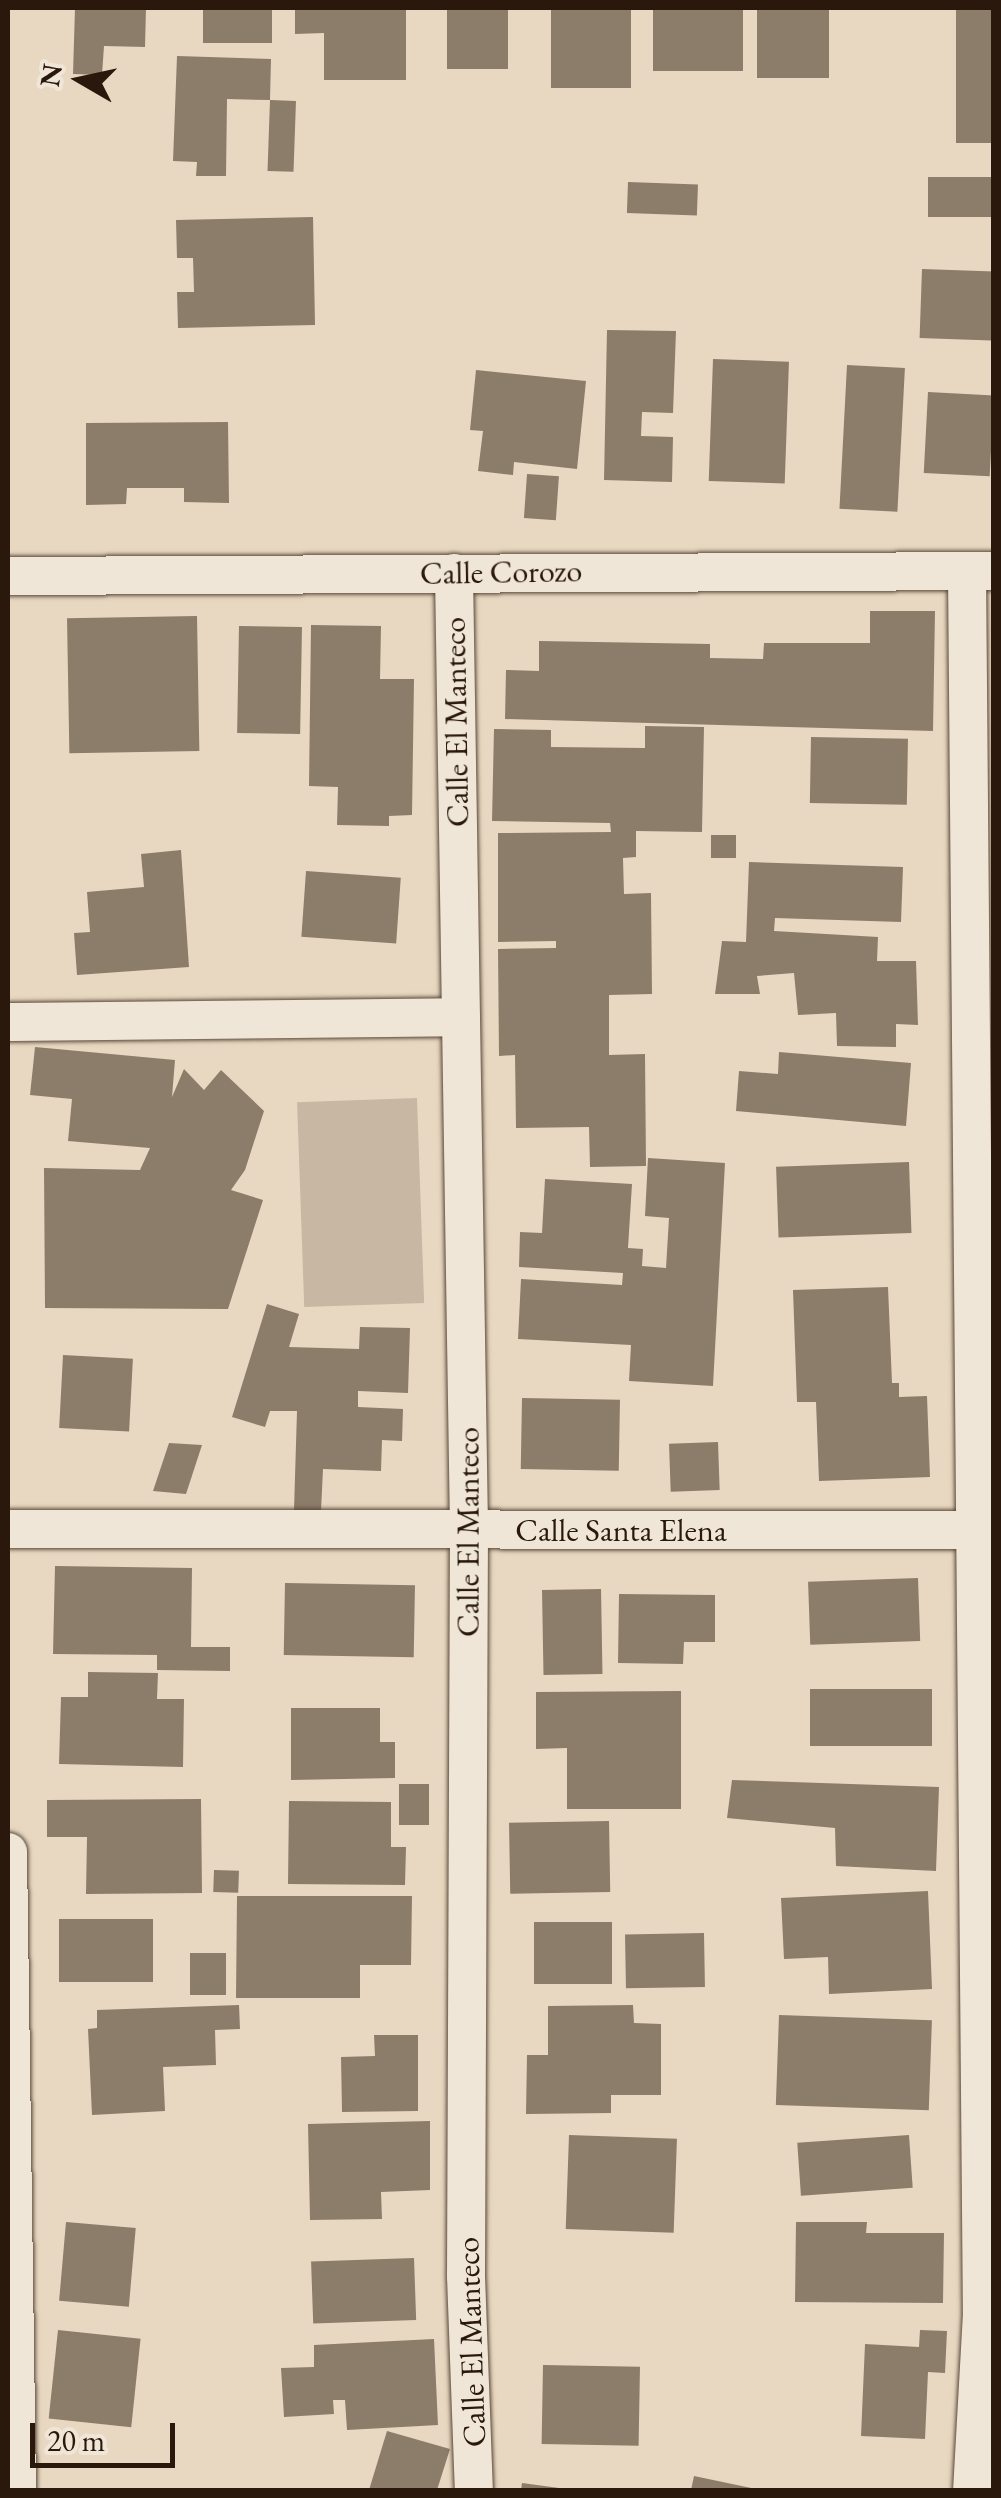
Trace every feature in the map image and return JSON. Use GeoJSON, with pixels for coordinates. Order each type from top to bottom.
{"type":"FeatureCollection","features":[{"type":"Feature","properties":{"kind":"street","name":"Calle Corozo"},"geometry":{"type":"LineString","coordinates":[[8,576],[980,571]]}},
{"type":"Feature","properties":{"kind":"street"},"geometry":{"type":"LineString","coordinates":[[972,2490],[985,2406],[986,1530],[980,571]]}},
{"type":"Feature","properties":{"kind":"street","name":"Calle El Manteco"},"geometry":{"type":"LineString","coordinates":[[454,572],[469,1530],[466,2276],[474,2490]]}},
{"type":"Feature","properties":{"kind":"street"},"geometry":{"type":"LineString","coordinates":[[8,1022],[461,1018]]}},
{"type":"Feature","properties":{"kind":"street","name":"Calle Santa Elena"},"geometry":{"type":"LineString","coordinates":[[8,1529],[986,1530]]}},
{"type":"Feature","properties":{"kind":"street"},"geometry":{"type":"LineString","coordinates":[[8,1852],[10,2245],[24,2489]]}},
{"type":"Feature","properties":{"kind":"shaded area"},"geometry":{"type":"Polygon","coordinates":[[[417,1098],[424,1303],[304,1307],[297,1102],[417,1098]]]}},
{"type":"Feature","properties":{"kind":"building"},"geometry":{"type":"Polygon","coordinates":[[[75,8],[146,8],[145,47],[104,46],[102,75],[73,74],[75,8]]]}},
{"type":"Feature","properties":{"kind":"building"},"geometry":{"type":"Polygon","coordinates":[[[203,8],[272,8],[272,43],[203,43],[203,8]]]}},
{"type":"Feature","properties":{"kind":"building"},"geometry":{"type":"Polygon","coordinates":[[[295,8],[406,8],[406,80],[324,80],[324,33],[295,34],[295,8]]]}},
{"type":"Feature","properties":{"kind":"building"},"geometry":{"type":"Polygon","coordinates":[[[447,8],[508,8],[508,69],[447,69],[447,8]]]}},
{"type":"Feature","properties":{"kind":"building"},"geometry":{"type":"Polygon","coordinates":[[[551,8],[631,8],[631,88],[551,88],[551,8]]]}},
{"type":"Feature","properties":{"kind":"building"},"geometry":{"type":"Polygon","coordinates":[[[653,8],[743,8],[743,71],[653,71],[653,8]]]}},
{"type":"Feature","properties":{"kind":"building"},"geometry":{"type":"Polygon","coordinates":[[[757,8],[829,8],[829,78],[757,78],[757,8]]]}},
{"type":"Feature","properties":{"kind":"building"},"geometry":{"type":"Polygon","coordinates":[[[956,8],[994,8],[994,143],[956,143],[956,8]]]}},
{"type":"Feature","properties":{"kind":"building"},"geometry":{"type":"Polygon","coordinates":[[[177,56],[271,59],[270,100],[227,99],[226,176],[196,176],[197,162],[173,161],[177,56]]]}},
{"type":"Feature","properties":{"kind":"building"},"geometry":{"type":"Polygon","coordinates":[[[270,100],[296,101],[294,172],[268,171],[270,100]]]}},
{"type":"Feature","properties":{"kind":"building"},"geometry":{"type":"Polygon","coordinates":[[[928,177],[994,177],[994,217],[928,217],[928,177]]]}},
{"type":"Feature","properties":{"kind":"building"},"geometry":{"type":"Polygon","coordinates":[[[628,182],[698,184],[697,215],[627,213],[628,182]]]}},
{"type":"Feature","properties":{"kind":"building"},"geometry":{"type":"Polygon","coordinates":[[[313,217],[315,325],[178,328],[177,292],[194,292],[193,258],[177,258],[176,220],[313,217]]]}},
{"type":"Feature","properties":{"kind":"building"},"geometry":{"type":"Polygon","coordinates":[[[922,269],[994,272],[992,340],[920,338],[922,269]]]}},
{"type":"Feature","properties":{"kind":"building"},"geometry":{"type":"Polygon","coordinates":[[[607,330],[676,331],[673,413],[642,412],[641,436],[673,437],[672,482],[604,480],[607,330]]]}},
{"type":"Feature","properties":{"kind":"building"},"geometry":{"type":"Polygon","coordinates":[[[713,359],[789,362],[785,484],[709,481],[713,359]]]}},
{"type":"Feature","properties":{"kind":"building"},"geometry":{"type":"Polygon","coordinates":[[[847,365],[905,368],[897,512],[839,509],[847,365]]]}},
{"type":"Feature","properties":{"kind":"building"},"geometry":{"type":"Polygon","coordinates":[[[476,370],[586,381],[577,469],[514,462],[513,475],[478,471],[483,431],[470,430],[476,370]]]}},
{"type":"Feature","properties":{"kind":"building"},"geometry":{"type":"Polygon","coordinates":[[[928,392],[994,395],[990,476],[924,473],[928,392]]]}},
{"type":"Feature","properties":{"kind":"building"},"geometry":{"type":"Polygon","coordinates":[[[228,422],[229,503],[184,502],[184,488],[127,488],[126,504],[86,505],[86,423],[228,422]]]}},
{"type":"Feature","properties":{"kind":"building"},"geometry":{"type":"Polygon","coordinates":[[[527,474],[559,476],[556,520],[524,518],[527,474]]]}},
{"type":"Feature","properties":{"kind":"building"},"geometry":{"type":"Polygon","coordinates":[[[870,611],[935,611],[933,731],[505,719],[506,670],[539,671],[539,641],[710,644],[710,658],[763,659],[764,643],[870,643],[870,611]]]}},
{"type":"Feature","properties":{"kind":"building"},"geometry":{"type":"Polygon","coordinates":[[[197,616],[199,751],[69,753],[67,618],[197,616]]]}},
{"type":"Feature","properties":{"kind":"building"},"geometry":{"type":"Polygon","coordinates":[[[311,625],[381,626],[380,679],[414,679],[412,815],[389,816],[389,826],[337,825],[338,787],[309,786],[311,625]]]}},
{"type":"Feature","properties":{"kind":"building"},"geometry":{"type":"Polygon","coordinates":[[[239,626],[302,627],[300,734],[237,733],[239,626]]]}},
{"type":"Feature","properties":{"kind":"building"},"geometry":{"type":"Polygon","coordinates":[[[645,726],[704,727],[702,832],[636,831],[636,857],[623,858],[624,894],[651,893],[652,994],[609,995],[609,1055],[645,1054],[646,1166],[590,1167],[589,1127],[516,1128],[515,1055],[499,1056],[498,949],[556,948],[556,941],[498,942],[498,833],[611,832],[610,823],[492,821],[494,729],[551,730],[551,747],[645,748],[645,726]]]}},
{"type":"Feature","properties":{"kind":"building"},"geometry":{"type":"Polygon","coordinates":[[[811,737],[908,739],[907,805],[810,803],[811,737]]]}},
{"type":"Feature","properties":{"kind":"building"},"geometry":{"type":"Polygon","coordinates":[[[711,835],[736,835],[736,858],[711,858],[711,835]]]}},
{"type":"Feature","properties":{"kind":"building"},"geometry":{"type":"Polygon","coordinates":[[[181,850],[189,967],[77,975],[74,933],[90,932],[87,892],[144,887],[141,854],[181,850]]]}},
{"type":"Feature","properties":{"kind":"building"},"geometry":{"type":"Polygon","coordinates":[[[749,862],[903,867],[901,922],[775,918],[774,931],[878,937],[877,961],[916,961],[918,1025],[896,1024],[896,1047],[837,1046],[836,1013],[798,1015],[794,973],[757,976],[760,994],[715,994],[722,941],[746,942],[749,862]]]}},
{"type":"Feature","properties":{"kind":"building"},"geometry":{"type":"Polygon","coordinates":[[[306,871],[401,878],[396,943],[301,937],[306,871]]]}},
{"type":"Feature","properties":{"kind":"building"},"geometry":{"type":"Polygon","coordinates":[[[35,1047],[175,1060],[172,1097],[184,1069],[204,1090],[221,1070],[264,1111],[245,1170],[231,1190],[263,1200],[228,1309],[45,1308],[44,1168],[140,1170],[150,1148],[68,1141],[72,1099],[30,1095],[35,1047]]]}},
{"type":"Feature","properties":{"kind":"building"},"geometry":{"type":"Polygon","coordinates":[[[779,1052],[911,1063],[906,1126],[736,1111],[739,1071],[778,1074],[779,1052]]]}},
{"type":"Feature","properties":{"kind":"building"},"geometry":{"type":"Polygon","coordinates":[[[648,1158],[725,1163],[713,1386],[629,1381],[631,1345],[518,1339],[521,1279],[622,1285],[623,1273],[519,1267],[520,1232],[542,1233],[545,1179],[632,1184],[628,1248],[643,1249],[642,1266],[666,1268],[669,1218],[645,1216],[648,1158]]]}},
{"type":"Feature","properties":{"kind":"building"},"geometry":{"type":"Polygon","coordinates":[[[909,1162],[911,1233],[779,1238],[776,1167],[909,1162]]]}},
{"type":"Feature","properties":{"kind":"building"},"geometry":{"type":"Polygon","coordinates":[[[888,1287],[892,1383],[899,1383],[899,1397],[927,1396],[930,1477],[819,1481],[816,1402],[797,1402],[793,1290],[888,1287]]]}},
{"type":"Feature","properties":{"kind":"building"},"geometry":{"type":"Polygon","coordinates":[[[267,1304],[299,1314],[289,1347],[359,1349],[360,1327],[410,1328],[408,1393],[358,1391],[358,1407],[403,1409],[402,1441],[382,1440],[381,1471],[323,1469],[321,1511],[294,1510],[297,1411],[270,1411],[265,1427],[232,1417],[267,1304]]]}},
{"type":"Feature","properties":{"kind":"building"},"geometry":{"type":"Polygon","coordinates":[[[63,1355],[133,1359],[129,1432],[59,1428],[63,1355]]]}},
{"type":"Feature","properties":{"kind":"building"},"geometry":{"type":"Polygon","coordinates":[[[522,1398],[620,1400],[619,1471],[521,1469],[522,1398]]]}},
{"type":"Feature","properties":{"kind":"building"},"geometry":{"type":"Polygon","coordinates":[[[718,1442],[720,1490],[671,1492],[669,1444],[718,1442]]]}},
{"type":"Feature","properties":{"kind":"building"},"geometry":{"type":"Polygon","coordinates":[[[169,1443],[202,1445],[186,1494],[153,1491],[169,1443]]]}},
{"type":"Feature","properties":{"kind":"building"},"geometry":{"type":"Polygon","coordinates":[[[55,1566],[192,1568],[191,1647],[230,1647],[230,1671],[157,1670],[157,1655],[53,1654],[55,1566]]]}},
{"type":"Feature","properties":{"kind":"building"},"geometry":{"type":"Polygon","coordinates":[[[918,1578],[920,1641],[810,1645],[808,1582],[918,1578]]]}},
{"type":"Feature","properties":{"kind":"building"},"geometry":{"type":"Polygon","coordinates":[[[285,1583],[415,1585],[414,1657],[284,1655],[285,1583]]]}},
{"type":"Feature","properties":{"kind":"building"},"geometry":{"type":"Polygon","coordinates":[[[601,1589],[602,1674],[543,1675],[542,1590],[601,1589]]]}},
{"type":"Feature","properties":{"kind":"building"},"geometry":{"type":"Polygon","coordinates":[[[619,1594],[715,1595],[715,1642],[684,1642],[683,1664],[618,1663],[619,1594]]]}},
{"type":"Feature","properties":{"kind":"building"},"geometry":{"type":"Polygon","coordinates":[[[88,1672],[158,1673],[157,1699],[184,1699],[183,1767],[59,1764],[61,1697],[88,1697],[88,1672]]]}},
{"type":"Feature","properties":{"kind":"building"},"geometry":{"type":"Polygon","coordinates":[[[810,1689],[932,1689],[932,1746],[810,1746],[810,1689]]]}},
{"type":"Feature","properties":{"kind":"building"},"geometry":{"type":"Polygon","coordinates":[[[681,1691],[681,1809],[567,1809],[567,1748],[536,1749],[536,1692],[681,1691]]]}},
{"type":"Feature","properties":{"kind":"building"},"geometry":{"type":"Polygon","coordinates":[[[291,1708],[380,1708],[380,1742],[395,1742],[395,1778],[291,1780],[291,1708]]]}},
{"type":"Feature","properties":{"kind":"building"},"geometry":{"type":"Polygon","coordinates":[[[732,1780],[939,1787],[936,1871],[836,1866],[835,1828],[727,1818],[732,1780]]]}},
{"type":"Feature","properties":{"kind":"building"},"geometry":{"type":"Polygon","coordinates":[[[399,1784],[429,1784],[429,1825],[399,1825],[399,1784]]]}},
{"type":"Feature","properties":{"kind":"building"},"geometry":{"type":"Polygon","coordinates":[[[201,1799],[202,1893],[86,1894],[87,1837],[47,1837],[47,1800],[201,1799]]]}},
{"type":"Feature","properties":{"kind":"building"},"geometry":{"type":"Polygon","coordinates":[[[289,1801],[391,1802],[391,1847],[406,1847],[405,1885],[288,1884],[289,1801]]]}},
{"type":"Feature","properties":{"kind":"building"},"geometry":{"type":"Polygon","coordinates":[[[609,1821],[610,1892],[510,1894],[509,1823],[609,1821]]]}},
{"type":"Feature","properties":{"kind":"building"},"geometry":{"type":"Polygon","coordinates":[[[214,1870],[239,1871],[238,1893],[213,1892],[214,1870]]]}},
{"type":"Feature","properties":{"kind":"building"},"geometry":{"type":"Polygon","coordinates":[[[928,1891],[932,1989],[829,1994],[828,1957],[784,1959],[781,1898],[928,1891]]]}},
{"type":"Feature","properties":{"kind":"building"},"geometry":{"type":"Polygon","coordinates":[[[237,1896],[412,1896],[411,1965],[360,1965],[360,1998],[236,1998],[237,1896]]]}},
{"type":"Feature","properties":{"kind":"building"},"geometry":{"type":"Polygon","coordinates":[[[59,1919],[153,1919],[153,1982],[59,1982],[59,1919]]]}},
{"type":"Feature","properties":{"kind":"building"},"geometry":{"type":"Polygon","coordinates":[[[534,1922],[612,1922],[612,1984],[534,1984],[534,1922]]]}},
{"type":"Feature","properties":{"kind":"building"},"geometry":{"type":"Polygon","coordinates":[[[704,1933],[705,1987],[626,1988],[625,1934],[704,1933]]]}},
{"type":"Feature","properties":{"kind":"building"},"geometry":{"type":"Polygon","coordinates":[[[190,1953],[226,1953],[226,1995],[190,1995],[190,1953]]]}},
{"type":"Feature","properties":{"kind":"building"},"geometry":{"type":"Polygon","coordinates":[[[239,2005],[240,2029],[215,2030],[216,2065],[163,2067],[165,2111],[92,2115],[88,2029],[97,2028],[97,2010],[239,2005]]]}},
{"type":"Feature","properties":{"kind":"building"},"geometry":{"type":"Polygon","coordinates":[[[633,2005],[634,2023],[661,2024],[661,2095],[611,2095],[611,2113],[526,2114],[527,2055],[548,2055],[548,2006],[633,2005]]]}},
{"type":"Feature","properties":{"kind":"building"},"geometry":{"type":"Polygon","coordinates":[[[779,2015],[932,2020],[929,2110],[776,2105],[779,2015]]]}},
{"type":"Feature","properties":{"kind":"building"},"geometry":{"type":"Polygon","coordinates":[[[374,2035],[418,2035],[418,2111],[342,2112],[341,2057],[375,2056],[374,2035]]]}},
{"type":"Feature","properties":{"kind":"building"},"geometry":{"type":"Polygon","coordinates":[[[430,2121],[430,2190],[381,2192],[382,2219],[310,2220],[308,2124],[430,2121]]]}},
{"type":"Feature","properties":{"kind":"building"},"geometry":{"type":"Polygon","coordinates":[[[569,2135],[677,2139],[674,2233],[566,2229],[569,2135]]]}},
{"type":"Feature","properties":{"kind":"building"},"geometry":{"type":"Polygon","coordinates":[[[909,2135],[913,2188],[801,2196],[797,2143],[909,2135]]]}},
{"type":"Feature","properties":{"kind":"building"},"geometry":{"type":"Polygon","coordinates":[[[66,2222],[136,2228],[129,2307],[59,2301],[66,2222]]]}},
{"type":"Feature","properties":{"kind":"building"},"geometry":{"type":"Polygon","coordinates":[[[796,2222],[867,2222],[866,2233],[944,2233],[943,2303],[795,2302],[796,2222]]]}},
{"type":"Feature","properties":{"kind":"building"},"geometry":{"type":"Polygon","coordinates":[[[414,2258],[416,2320],[313,2324],[311,2262],[414,2258]]]}},
{"type":"Feature","properties":{"kind":"building"},"geometry":{"type":"Polygon","coordinates":[[[58,2330],[141,2339],[131,2427],[49,2419],[58,2330]]]}},
{"type":"Feature","properties":{"kind":"building"},"geometry":{"type":"Polygon","coordinates":[[[920,2330],[947,2331],[945,2373],[928,2372],[925,2439],[861,2436],[865,2344],[919,2347],[920,2330]]]}},
{"type":"Feature","properties":{"kind":"building"},"geometry":{"type":"Polygon","coordinates":[[[434,2339],[438,2425],[347,2430],[345,2400],[333,2400],[334,2414],[284,2417],[281,2368],[314,2367],[314,2345],[434,2339]]]}},
{"type":"Feature","properties":{"kind":"building"},"geometry":{"type":"Polygon","coordinates":[[[543,2365],[640,2367],[639,2446],[542,2444],[543,2365]]]}},
{"type":"Feature","properties":{"kind":"building"},"geometry":{"type":"Polygon","coordinates":[[[387,2431],[450,2449],[437,2490],[369,2490],[387,2431]]]}},
{"type":"Feature","properties":{"kind":"building"},"geometry":{"type":"Polygon","coordinates":[[[694,2476],[756,2489],[756,2490],[691,2490],[694,2476]]]}},
{"type":"Feature","properties":{"kind":"building"},"geometry":{"type":"Polygon","coordinates":[[[522,2483],[559,2488],[559,2490],[521,2490],[522,2483]]]}}]}
